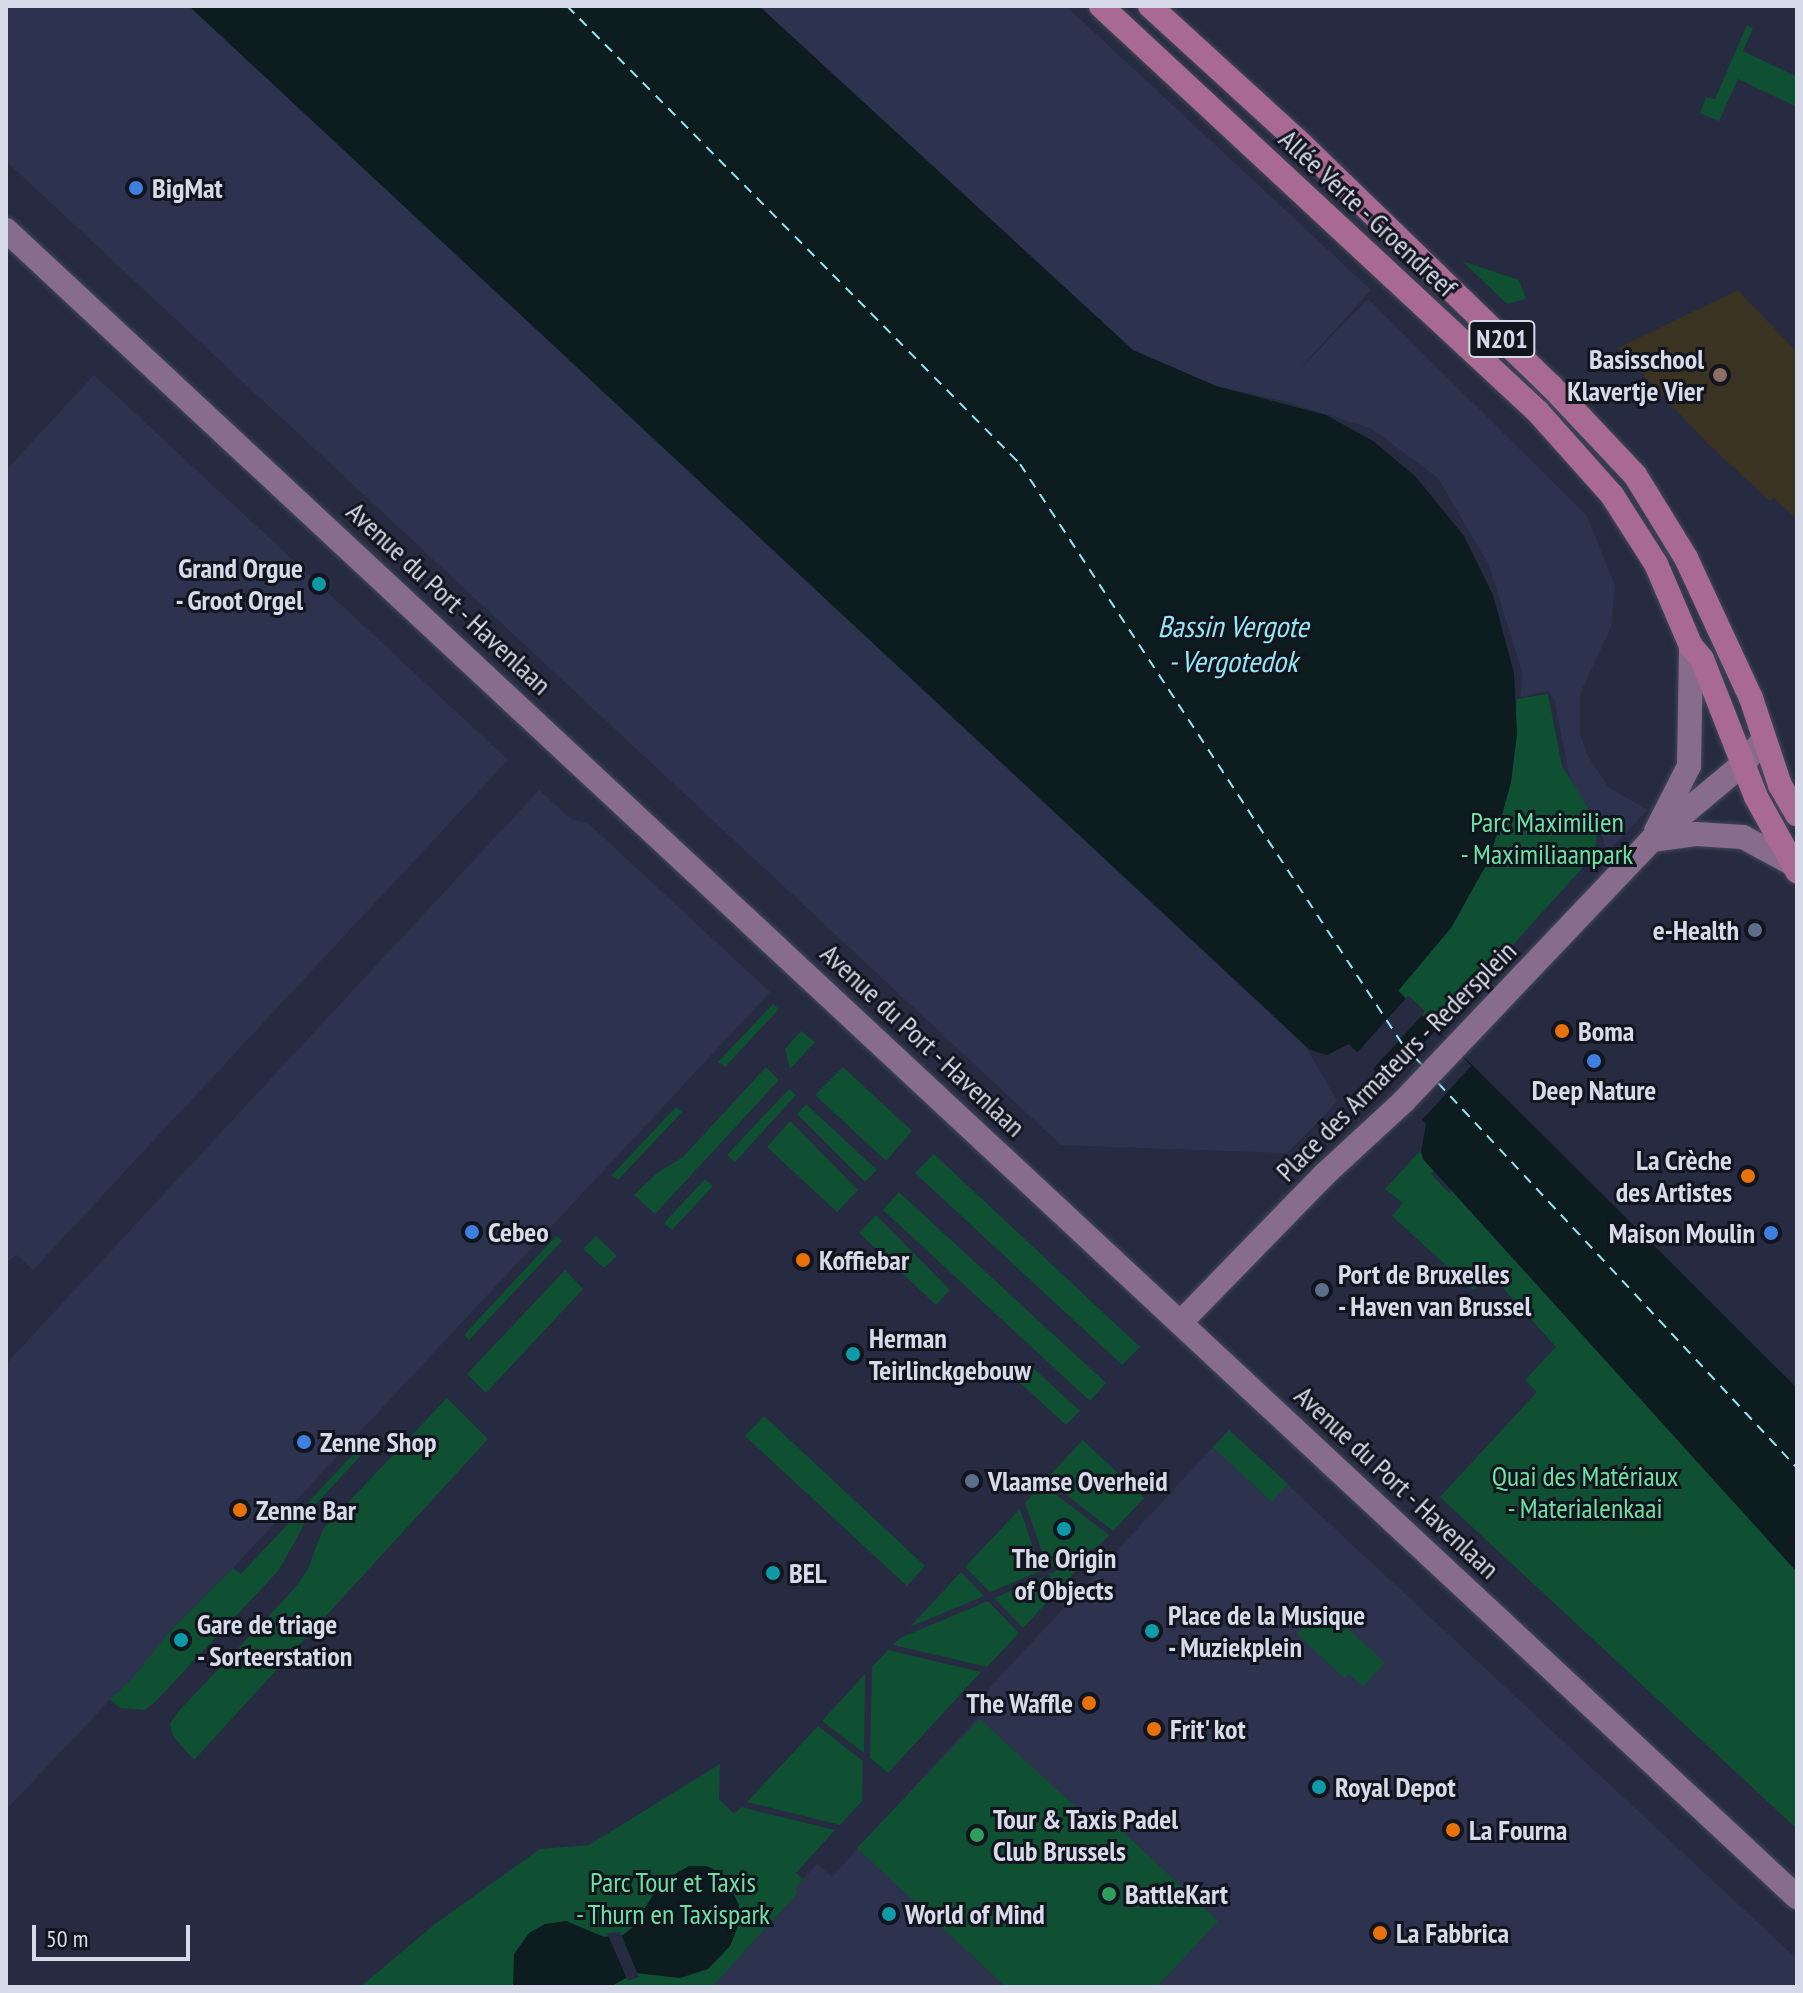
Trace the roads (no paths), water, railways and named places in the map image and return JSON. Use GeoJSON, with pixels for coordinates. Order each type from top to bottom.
{"type":"FeatureCollection","features":[{"type":"Feature","properties":{"kind":"main road","name":"Allée Verte - Groendreef"},"geometry":{"type":"LineString","coordinates":[[1101,6],[1538,412],[1578,454],[1612,495],[1656,564],[1691,646],[1702,659],[1743,764]]}},
{"type":"Feature","properties":{"kind":"main road","name":"Allée Verte - Groendreef"},"geometry":{"type":"LineString","coordinates":[[1150,6],[1551,386],[1635,475],[1686,558],[1751,698],[1764,739]]}},
{"type":"Feature","properties":{"kind":"main road","name":"N201"},"geometry":{"type":"LineString","coordinates":[[1764,739],[1780,785],[1797,815]]}},
{"type":"Feature","properties":{"kind":"main road","name":"N201"},"geometry":{"type":"LineString","coordinates":[[1743,764],[1794,867]]}},
{"type":"Feature","properties":{"kind":"street","name":"Avenue du Port - Havenlaan"},"geometry":{"type":"LineString","coordinates":[[6,230],[1797,1897]]}},
{"type":"Feature","properties":{"kind":"street","name":"Place des Armateurs - Redersplein"},"geometry":{"type":"LineString","coordinates":[[1652,840],[1689,766],[1691,646]]}},
{"type":"Feature","properties":{"kind":"street","name":"Place des Armateurs - Redersplein"},"geometry":{"type":"LineString","coordinates":[[1181,1322],[1325,1174],[1404,1101],[1652,840],[1743,764],[1764,739]]}},
{"type":"Feature","properties":{"kind":"street"},"geometry":{"type":"LineString","coordinates":[[1652,840],[1696,834],[1743,837],[1794,867]]}},
{"type":"Feature","properties":{"kind":"water","name":"Bassin Vergote - Vergotedok"},"geometry":{"type":"Polygon","coordinates":[[[189,6],[759,6],[1133,350],[1216,386],[1326,415],[1373,441],[1416,477],[1464,536],[1493,595],[1514,673],[1517,734],[1511,782],[1490,858],[1451,928],[1398,991],[1797,1388],[1797,1572],[1423,1159],[1421,1152],[1426,1124],[1349,1044],[1327,1055],[1310,1050],[189,6]]]}},
{"type":"Feature","properties":{"kind":"water"},"geometry":{"type":"Polygon","coordinates":[[[689,1866],[707,1866],[724,1875],[739,1905],[737,1929],[730,1946],[708,1969],[680,1978],[635,1973],[610,1987],[513,1987],[514,1954],[529,1933],[545,1924],[566,1921],[604,1937],[623,1935],[633,1927],[661,1882],[689,1866]]]}},
{"type":"Feature","properties":{"kind":"place","name":"BigMat"},"geometry":{"type":"Point","coordinates":[136,188]}},
{"type":"Feature","properties":{"kind":"place","name":"Basisschool Klavertje Vier"},"geometry":{"type":"Point","coordinates":[1720,375]}},
{"type":"Feature","properties":{"kind":"place","name":"Grand Orgue - Groot Orgel"},"geometry":{"type":"Point","coordinates":[319,584]}},
{"type":"Feature","properties":{"kind":"place","name":"e-Health"},"geometry":{"type":"Point","coordinates":[1755,930]}},
{"type":"Feature","properties":{"kind":"place","name":"Boma"},"geometry":{"type":"Point","coordinates":[1562,1031]}},
{"type":"Feature","properties":{"kind":"place","name":"Deep Nature"},"geometry":{"type":"Point","coordinates":[1594,1061]}},
{"type":"Feature","properties":{"kind":"place","name":"La Crèche des Artistes"},"geometry":{"type":"Point","coordinates":[1748,1176]}},
{"type":"Feature","properties":{"kind":"place","name":"Cebeo"},"geometry":{"type":"Point","coordinates":[472,1232]}},
{"type":"Feature","properties":{"kind":"place","name":"Maison Moulin"},"geometry":{"type":"Point","coordinates":[1771,1233]}},
{"type":"Feature","properties":{"kind":"place","name":"Koffiebar"},"geometry":{"type":"Point","coordinates":[803,1260]}},
{"type":"Feature","properties":{"kind":"place","name":"Port de Bruxelles - Haven van Brussel"},"geometry":{"type":"Point","coordinates":[1322,1290]}},
{"type":"Feature","properties":{"kind":"place","name":"Herman Teirlinckgebouw"},"geometry":{"type":"Point","coordinates":[853,1354]}},
{"type":"Feature","properties":{"kind":"place","name":"Zenne Shop"},"geometry":{"type":"Point","coordinates":[304,1442]}},
{"type":"Feature","properties":{"kind":"place","name":"Vlaamse Overheid"},"geometry":{"type":"Point","coordinates":[972,1481]}},
{"type":"Feature","properties":{"kind":"place","name":"Zenne Bar"},"geometry":{"type":"Point","coordinates":[240,1510]}},
{"type":"Feature","properties":{"kind":"place","name":"The Origin of Objects"},"geometry":{"type":"Point","coordinates":[1064,1529]}},
{"type":"Feature","properties":{"kind":"place","name":"BEL"},"geometry":{"type":"Point","coordinates":[773,1573]}},
{"type":"Feature","properties":{"kind":"place","name":"Place de la Musique - Muziekplein"},"geometry":{"type":"Point","coordinates":[1152,1631]}},
{"type":"Feature","properties":{"kind":"place","name":"Gare de triage - Sorteerstation"},"geometry":{"type":"Point","coordinates":[181,1640]}},
{"type":"Feature","properties":{"kind":"place","name":"The Waffle"},"geometry":{"type":"Point","coordinates":[1089,1703]}},
{"type":"Feature","properties":{"kind":"place","name":"Frit' kot"},"geometry":{"type":"Point","coordinates":[1154,1729]}},
{"type":"Feature","properties":{"kind":"place","name":"Royal Depot"},"geometry":{"type":"Point","coordinates":[1319,1787]}},
{"type":"Feature","properties":{"kind":"place","name":"La Fourna"},"geometry":{"type":"Point","coordinates":[1453,1830]}},
{"type":"Feature","properties":{"kind":"place","name":"Tour & Taxis Padel Club Brussels"},"geometry":{"type":"Point","coordinates":[977,1835]}},
{"type":"Feature","properties":{"kind":"place","name":"BattleKart"},"geometry":{"type":"Point","coordinates":[1109,1894]}},
{"type":"Feature","properties":{"kind":"place","name":"World of Mind"},"geometry":{"type":"Point","coordinates":[889,1914]}},
{"type":"Feature","properties":{"kind":"place","name":"La Fabbrica"},"geometry":{"type":"Point","coordinates":[1380,1933]}},
{"type":"Feature","properties":{"kind":"park label","name":"Parc Maximilien - Maximiliaanpark"},"geometry":{"type":"Point","coordinates":[1547,838]}},
{"type":"Feature","properties":{"kind":"park label","name":"Quai des Matériaux - Materialenkaai"},"geometry":{"type":"Point","coordinates":[1585,1492]}},
{"type":"Feature","properties":{"kind":"park label","name":"Parc Tour et Taxis - Thurn en Taxispark"},"geometry":{"type":"Point","coordinates":[673,1898]}}]}
